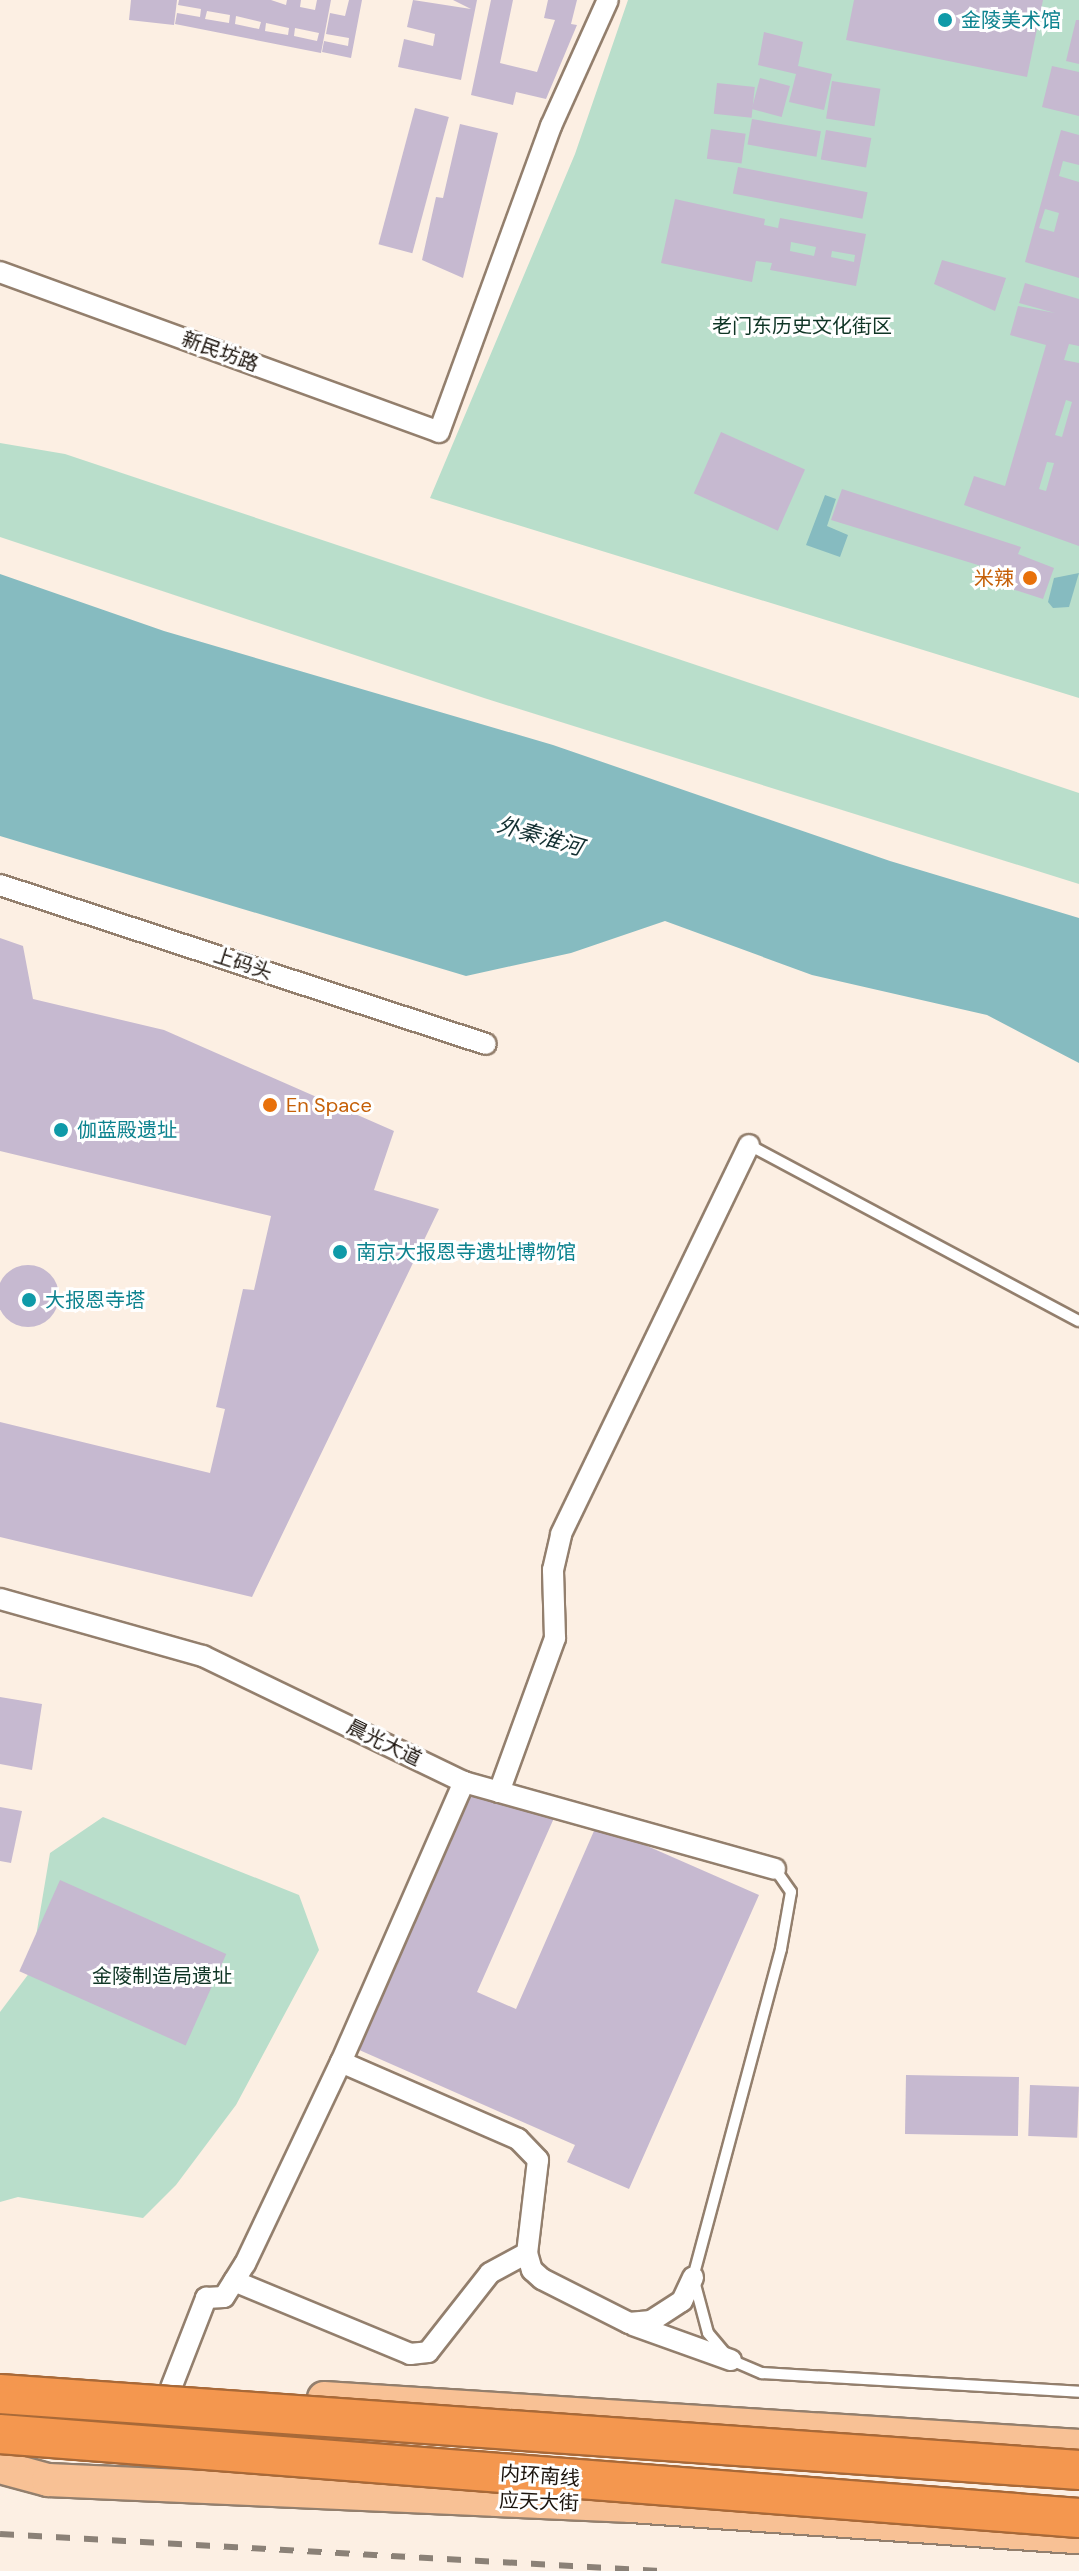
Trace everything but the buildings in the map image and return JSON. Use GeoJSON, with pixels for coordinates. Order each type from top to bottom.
{"type":"FeatureCollection","features":[{"type":"Feature","properties":{"kind":"highway"},"geometry":{"type":"LineString","coordinates":[[0,2394],[1079,2470]]}},
{"type":"Feature","properties":{"kind":"highway","name":"内环南线"},"geometry":{"type":"LineString","coordinates":[[0,2434],[1079,2518]]}},
{"type":"Feature","properties":{"kind":"main road"},"geometry":{"type":"LineString","coordinates":[[0,2377],[1079,2446]]}},
{"type":"Feature","properties":{"kind":"main road"},"geometry":{"type":"LineString","coordinates":[[168,2486],[171,2388]]}},
{"type":"Feature","properties":{"kind":"main road","name":"应天大街"},"geometry":{"type":"LineString","coordinates":[[0,2467],[48,2480],[631,2506],[1079,2537]]}},
{"type":"Feature","properties":{"kind":"street","name":"新民坊路"},"geometry":{"type":"LineString","coordinates":[[0,272],[439,432],[551,126],[608,0]]}},
{"type":"Feature","properties":{"kind":"street","name":"上码头"},"geometry":{"type":"LineString","coordinates":[[0,885],[486,1044]]}},
{"type":"Feature","properties":{"kind":"street"},"geometry":{"type":"LineString","coordinates":[[499,1792],[555,1638],[553,1570],[561,1534],[749,1145]]}},
{"type":"Feature","properties":{"kind":"street","name":"晨光大道"},"geometry":{"type":"LineString","coordinates":[[0,1599],[203,1656],[464,1782],[775,1869]]}},
{"type":"Feature","properties":{"kind":"street"},"geometry":{"type":"LineString","coordinates":[[171,2388],[206,2298],[224,2297],[234,2281],[341,2062],[464,1782]]}},
{"type":"Feature","properties":{"kind":"street"},"geometry":{"type":"LineString","coordinates":[[341,2062],[518,2139],[538,2160],[527,2253],[532,2270],[542,2279],[629,2323],[731,2360]]}},
{"type":"Feature","properties":{"kind":"street"},"geometry":{"type":"LineString","coordinates":[[234,2281],[410,2354],[428,2352],[490,2273],[527,2253]]}},
{"type":"Feature","properties":{"kind":"street"},"geometry":{"type":"LineString","coordinates":[[629,2323],[651,2321],[682,2301],[693,2277]]}},
{"type":"Feature","properties":{"kind":"lane"},"geometry":{"type":"LineString","coordinates":[[749,1145],[1079,1321]]}},
{"type":"Feature","properties":{"kind":"lane"},"geometry":{"type":"LineString","coordinates":[[775,1869],[791,1892],[781,1949],[693,2277],[701,2318],[731,2360],[762,2373],[1079,2392]]}},
{"type":"Feature","properties":{"kind":"green space","name":"老门东历史文化街区"},"geometry":{"type":"Polygon","coordinates":[[[628,0],[1079,0],[1079,698],[430,498],[575,154],[628,0]]]}},
{"type":"Feature","properties":{"kind":"green space"},"geometry":{"type":"Polygon","coordinates":[[[0,443],[65,454],[1079,793],[1079,884],[484,698],[0,537],[0,443]]]}},
{"type":"Feature","properties":{"kind":"green space","name":"金陵制造局遗址"},"geometry":{"type":"Polygon","coordinates":[[[103,1817],[299,1895],[319,1950],[236,2105],[176,2185],[143,2218],[18,2197],[0,2202],[0,2012],[30,1972],[50,1853],[103,1817]]]}},
{"type":"Feature","properties":{"kind":"water"},"geometry":{"type":"Polygon","coordinates":[[[825,495],[836,499],[827,526],[848,535],[840,557],[806,545],[825,495]]]}},
{"type":"Feature","properties":{"kind":"water"},"geometry":{"type":"Polygon","coordinates":[[[1079,573],[1069,607],[1053,608],[1048,602],[1054,578],[1079,573]]]}},
{"type":"Feature","properties":{"kind":"water","name":"外秦淮河"},"geometry":{"type":"Polygon","coordinates":[[[0,574],[164,631],[553,745],[890,861],[1079,918],[1079,1063],[987,1015],[812,975],[665,921],[571,953],[466,976],[0,836],[0,574]]]}},
{"type":"Feature","properties":{"kind":"railway"},"geometry":{"type":"LineString","coordinates":[[0,2534],[660,2571]]}},
{"type":"Feature","properties":{"kind":"place","name":"金陵美术馆"},"geometry":{"type":"Point","coordinates":[945,20]}},
{"type":"Feature","properties":{"kind":"place","name":"米辣"},"geometry":{"type":"Point","coordinates":[1030,578]}},
{"type":"Feature","properties":{"kind":"place","name":"En Space"},"geometry":{"type":"Point","coordinates":[270,1105]}},
{"type":"Feature","properties":{"kind":"place","name":"伽蓝殿遗址"},"geometry":{"type":"Point","coordinates":[61,1130]}},
{"type":"Feature","properties":{"kind":"place","name":"南京大报恩寺遗址博物馆"},"geometry":{"type":"Point","coordinates":[340,1252]}},
{"type":"Feature","properties":{"kind":"place","name":"大报恩寺塔"},"geometry":{"type":"Point","coordinates":[29,1300]}}]}
